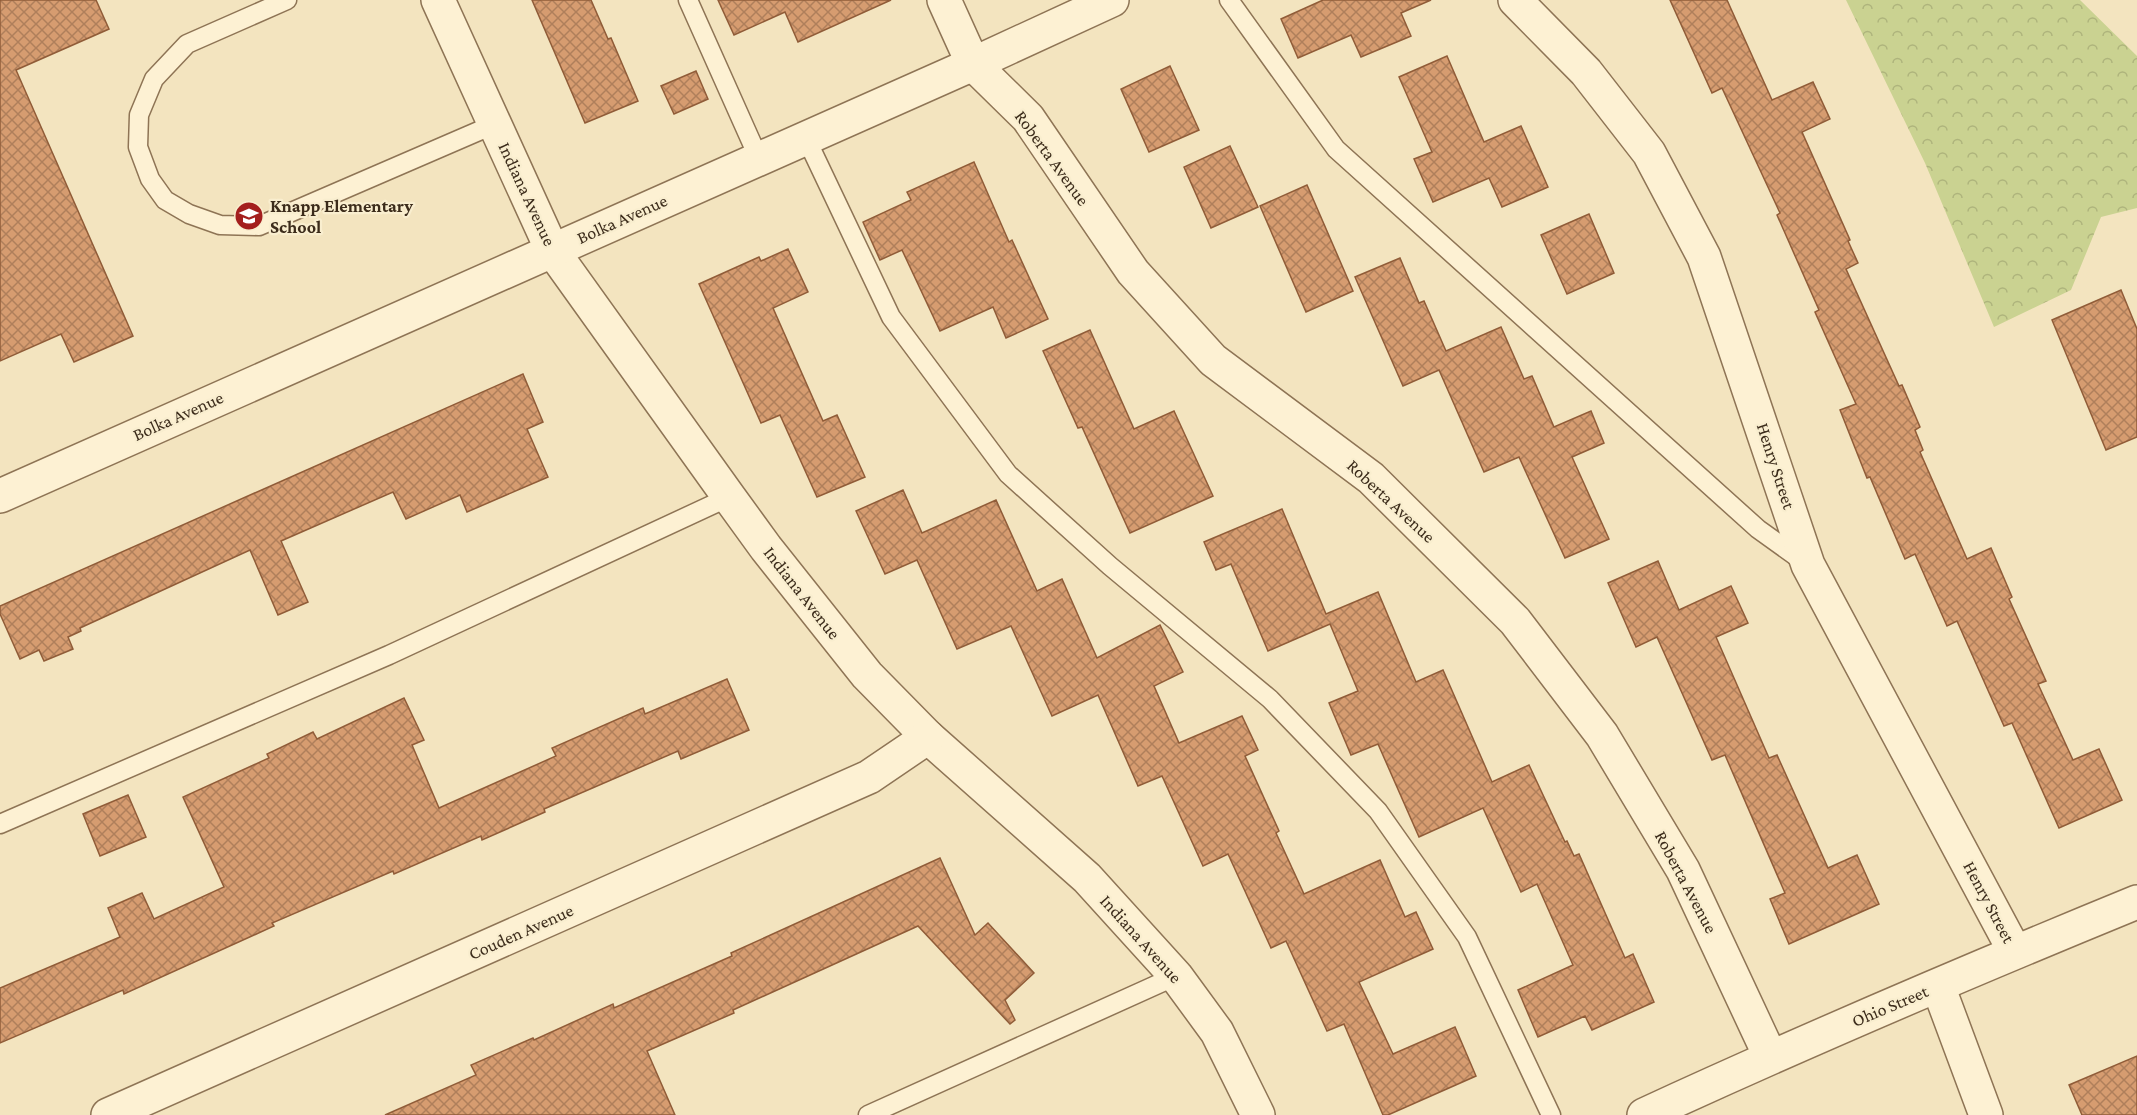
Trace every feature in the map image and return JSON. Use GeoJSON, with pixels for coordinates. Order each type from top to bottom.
{"type":"FeatureCollection","features":[{"type":"Feature","properties":{"kind":"street","name":"Indiana Avenue"},"geometry":{"type":"LineString","coordinates":[[438,0],[552,250],[766,548],[867,675],[928,737],[1087,878],[1176,976],[1217,1032],[1258,1115]]}},
{"type":"Feature","properties":{"kind":"street","name":"Roberta Avenue"},"geometry":{"type":"LineString","coordinates":[[944,0],[973,64],[1028,118],[1133,273],[1213,360],[1371,478],[1515,621],[1602,735],[1683,870],[1770,1056]]}},
{"type":"Feature","properties":{"kind":"street","name":"Bolka Avenue"},"geometry":{"type":"LineString","coordinates":[[0,496],[973,64],[1112,0]]}},
{"type":"Feature","properties":{"kind":"street","name":"Henry Street"},"geometry":{"type":"LineString","coordinates":[[1515,0],[1586,72],[1648,153],[1704,256],[1808,565],[2015,952]]}},
{"type":"Feature","properties":{"kind":"street","name":"Couden Avenue"},"geometry":{"type":"LineString","coordinates":[[108,1115],[869,777],[928,737]]}},
{"type":"Feature","properties":{"kind":"street","name":"Ohio Street"},"geometry":{"type":"LineString","coordinates":[[1644,1115],[1770,1056],[2137,902]]}},
{"type":"Feature","properties":{"kind":"street"},"geometry":{"type":"LineString","coordinates":[[1938,986],[1986,1115]]}},
{"type":"Feature","properties":{"kind":"lane"},"geometry":{"type":"LineString","coordinates":[[287,0],[187,44],[154,79],[139,115],[138,147],[150,178],[165,200],[189,214],[220,225],[260,226],[495,124]]}},
{"type":"Feature","properties":{"kind":"lane"},"geometry":{"type":"LineString","coordinates":[[688,0],[759,159]]}},
{"type":"Feature","properties":{"kind":"lane"},"geometry":{"type":"LineString","coordinates":[[1229,0],[1336,149],[1758,529],[1808,565]]}},
{"type":"Feature","properties":{"kind":"lane"},"geometry":{"type":"LineString","coordinates":[[806,138],[891,317],[1008,474],[1110,566],[1270,699],[1378,811],[1467,937],[1551,1115]]}},
{"type":"Feature","properties":{"kind":"lane"},"geometry":{"type":"LineString","coordinates":[[0,824],[389,655],[729,497]]}},
{"type":"Feature","properties":{"kind":"lane"},"geometry":{"type":"LineString","coordinates":[[867,1115],[1176,976]]}},
{"type":"Feature","properties":{"kind":"green space"},"geometry":{"type":"Polygon","coordinates":[[[1846,0],[2080,0],[2137,56],[2137,208],[2101,217],[2071,290],[1994,327],[1925,163],[1846,0]]]}},
{"type":"Feature","properties":{"kind":"building"},"geometry":{"type":"Polygon","coordinates":[[[0,0],[96,0],[109,29],[16,70],[133,336],[74,362],[61,334],[0,361],[0,0]]]}},
{"type":"Feature","properties":{"kind":"building"},"geometry":{"type":"Polygon","coordinates":[[[532,0],[591,0],[608,39],[611,38],[638,101],[585,123],[532,0]]]}},
{"type":"Feature","properties":{"kind":"building"},"geometry":{"type":"Polygon","coordinates":[[[718,0],[891,0],[798,42],[785,12],[734,35],[718,0]]]}},
{"type":"Feature","properties":{"kind":"building"},"geometry":{"type":"Polygon","coordinates":[[[1323,0],[1431,0],[1401,13],[1411,36],[1361,57],[1351,35],[1298,58],[1281,19],[1323,0]]]}},
{"type":"Feature","properties":{"kind":"building"},"geometry":{"type":"Polygon","coordinates":[[[1670,0],[1727,0],[1772,100],[1813,82],[1830,119],[1802,132],[1858,263],[1846,269],[1920,427],[1915,430],[1923,450],[1920,452],[1967,559],[1991,548],[2012,597],[2009,599],[2046,681],[2038,684],[2073,760],[2099,749],[2122,800],[2059,828],[2012,723],[2004,726],[1957,621],[1947,626],[1915,554],[1905,559],[1870,477],[1867,478],[1840,410],[1856,404],[1815,312],[1819,310],[1777,215],[1780,213],[1722,88],[1712,93],[1670,0]]]}},
{"type":"Feature","properties":{"kind":"building"},"geometry":{"type":"Polygon","coordinates":[[[1447,56],[1484,142],[1521,126],[1548,187],[1502,207],[1489,178],[1433,202],[1414,159],[1432,152],[1399,77],[1447,56]]]}},
{"type":"Feature","properties":{"kind":"building"},"geometry":{"type":"Polygon","coordinates":[[[1170,66],[1199,130],[1149,152],[1121,89],[1170,66]]]}},
{"type":"Feature","properties":{"kind":"building"},"geometry":{"type":"Polygon","coordinates":[[[696,71],[708,99],[674,114],[661,86],[696,71]]]}},
{"type":"Feature","properties":{"kind":"building"},"geometry":{"type":"Polygon","coordinates":[[[1230,146],[1258,207],[1211,228],[1184,167],[1230,146]]]}},
{"type":"Feature","properties":{"kind":"building"},"geometry":{"type":"Polygon","coordinates":[[[974,162],[1009,242],[1012,240],[1048,319],[1006,338],[993,307],[940,331],[902,250],[880,260],[863,222],[911,200],[907,192],[974,162]]]}},
{"type":"Feature","properties":{"kind":"building"},"geometry":{"type":"Polygon","coordinates":[[[1307,185],[1353,291],[1306,312],[1260,206],[1307,185]]]}},
{"type":"Feature","properties":{"kind":"building"},"geometry":{"type":"Polygon","coordinates":[[[1589,214],[1614,273],[1567,294],[1541,235],[1589,214]]]}},
{"type":"Feature","properties":{"kind":"building"},"geometry":{"type":"Polygon","coordinates":[[[788,249],[808,292],[773,308],[823,421],[837,415],[865,477],[817,497],[780,415],[761,423],[699,284],[759,257],[761,261],[788,249]]]}},
{"type":"Feature","properties":{"kind":"building"},"geometry":{"type":"Polygon","coordinates":[[[1400,258],[1419,303],[1424,301],[1446,351],[1501,327],[1524,379],[1532,376],[1554,427],[1591,411],[1604,443],[1572,457],[1609,539],[1565,558],[1519,457],[1484,472],[1439,370],[1403,386],[1355,277],[1400,258]]]}},
{"type":"Feature","properties":{"kind":"building"},"geometry":{"type":"Polygon","coordinates":[[[2121,290],[2137,329],[2137,437],[2106,450],[2052,320],[2121,290]]]}},
{"type":"Feature","properties":{"kind":"building"},"geometry":{"type":"Polygon","coordinates":[[[1090,330],[1134,429],[1174,411],[1213,496],[1130,533],[1082,427],[1078,428],[1043,351],[1090,330]]]}},
{"type":"Feature","properties":{"kind":"building"},"geometry":{"type":"Polygon","coordinates":[[[523,374],[543,422],[527,429],[548,477],[467,512],[460,495],[406,519],[393,492],[281,541],[308,602],[278,615],[250,550],[80,628],[81,631],[68,637],[73,649],[44,661],[39,650],[20,659],[0,614],[0,606],[523,374]]]}},
{"type":"Feature","properties":{"kind":"building"},"geometry":{"type":"Polygon","coordinates":[[[903,490],[922,533],[996,500],[1037,591],[1062,579],[1097,658],[1160,625],[1183,672],[1154,686],[1179,743],[1242,716],[1258,750],[1245,756],[1304,894],[1380,860],[1405,917],[1416,912],[1433,949],[1359,982],[1393,1054],[1455,1027],[1476,1076],[1388,1115],[1383,1115],[1344,1024],[1327,1031],[1286,941],[1271,948],[1228,854],[1203,866],[1162,776],[1138,786],[1098,695],[1052,716],[1011,626],[957,649],[917,560],[885,574],[856,511],[903,490]]]}},
{"type":"Feature","properties":{"kind":"building"},"geometry":{"type":"Polygon","coordinates":[[[1282,509],[1326,614],[1378,592],[1416,682],[1443,670],[1492,782],[1529,765],[1565,842],[1567,841],[1574,856],[1579,854],[1625,958],[1633,954],[1654,1002],[1592,1030],[1585,1016],[1538,1037],[1518,990],[1573,965],[1537,884],[1521,892],[1483,808],[1419,837],[1378,744],[1351,755],[1329,703],[1358,691],[1330,624],[1268,651],[1231,564],[1216,570],[1204,542],[1282,509]]]}},
{"type":"Feature","properties":{"kind":"building"},"geometry":{"type":"Polygon","coordinates":[[[1658,561],[1679,610],[1731,586],[1748,623],[1716,637],[1769,758],[1777,755],[1828,868],[1857,855],[1879,904],[1789,944],[1770,899],[1785,893],[1725,755],[1712,760],[1657,637],[1636,647],[1608,583],[1658,561]]]}},
{"type":"Feature","properties":{"kind":"building"},"geometry":{"type":"Polygon","coordinates":[[[727,679],[749,730],[681,759],[678,751],[544,809],[545,812],[482,840],[481,836],[394,874],[393,871],[272,923],[274,926],[124,994],[123,990],[0,1043],[0,988],[120,937],[108,908],[142,893],[154,919],[224,887],[183,797],[269,758],[267,754],[313,732],[317,739],[404,698],[424,740],[412,745],[439,808],[556,756],[552,748],[643,708],[645,714],[727,679]]]}},
{"type":"Feature","properties":{"kind":"building"},"geometry":{"type":"Polygon","coordinates":[[[128,795],[146,837],[100,856],[83,814],[128,795]]]}},
{"type":"Feature","properties":{"kind":"building"},"geometry":{"type":"Polygon","coordinates":[[[940,858],[975,935],[988,923],[1034,973],[1005,1000],[1015,1020],[1010,1024],[918,926],[733,1010],[734,1013],[647,1051],[675,1115],[385,1115],[476,1075],[471,1065],[533,1038],[534,1040],[613,1004],[614,1008],[732,956],[731,953],[940,858]]]}},
{"type":"Feature","properties":{"kind":"building"},"geometry":{"type":"Polygon","coordinates":[[[2137,1056],[2137,1115],[2082,1115],[2069,1085],[2137,1056]]]}},
{"type":"Feature","properties":{"kind":"place","name":"Knapp Elementary School"},"geometry":{"type":"Point","coordinates":[249,216]}}]}
